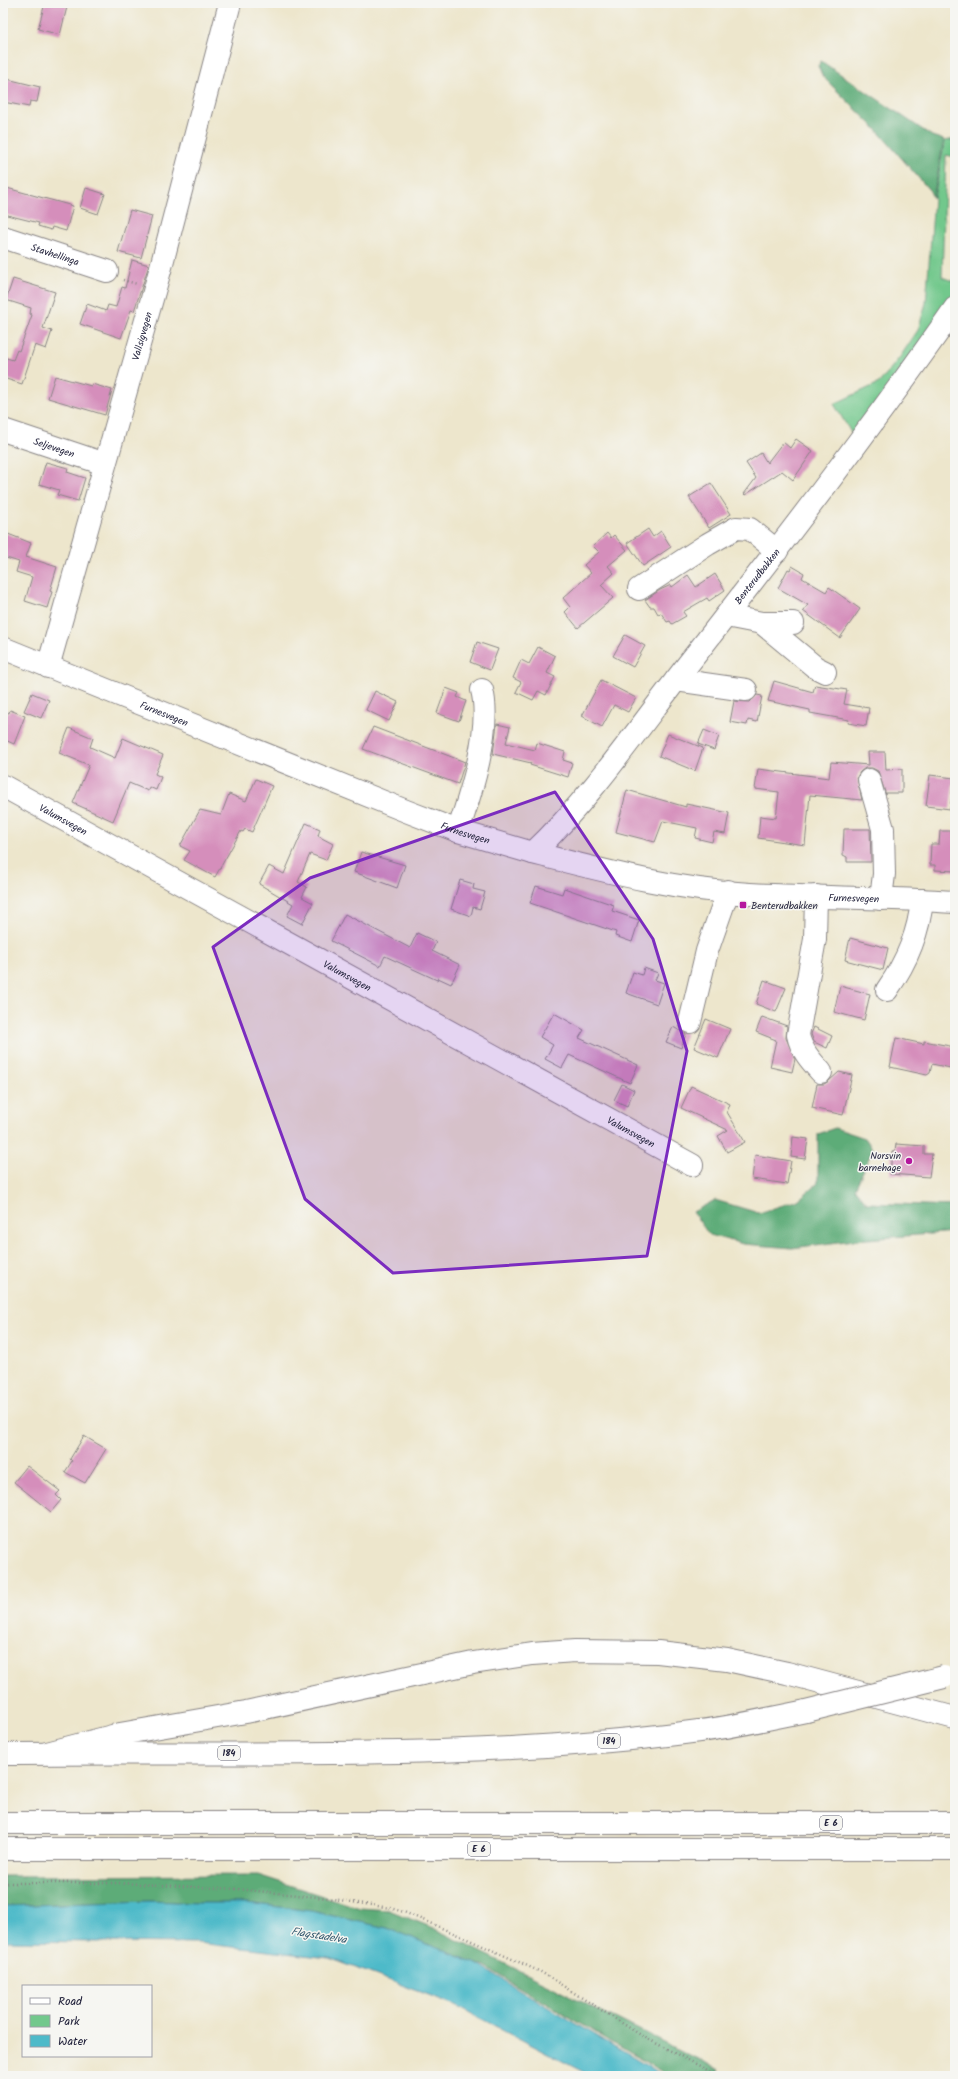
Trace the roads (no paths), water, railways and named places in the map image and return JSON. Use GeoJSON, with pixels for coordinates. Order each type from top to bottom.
{"type":"FeatureCollection","features":[{"type":"Feature","properties":{"kind":"main road","name":"Vallsigvegen"},"geometry":{"type":"LineString","coordinates":[[48,667],[154,289],[230,3]]}},
{"type":"Feature","properties":{"kind":"main road","name":"Stavhellinga"},"geometry":{"type":"LineString","coordinates":[[3,237],[107,271]]}},
{"type":"Feature","properties":{"kind":"main road","name":"Benterudbakken"},"geometry":{"type":"LineString","coordinates":[[533,854],[549,838],[600,777],[822,493],[955,308]]}},
{"type":"Feature","properties":{"kind":"main road","name":"Seljevegen"},"geometry":{"type":"LineString","coordinates":[[3,430],[105,464]]}},
{"type":"Feature","properties":{"kind":"main road"},"geometry":{"type":"LineString","coordinates":[[639,589],[708,544],[736,528],[750,529],[777,551]]}},
{"type":"Feature","properties":{"kind":"main road"},"geometry":{"type":"LineString","coordinates":[[726,616],[762,623],[793,623]]}},
{"type":"Feature","properties":{"kind":"main road"},"geometry":{"type":"LineString","coordinates":[[762,623],[815,667],[825,672]]}},
{"type":"Feature","properties":{"kind":"main road","name":"Furnesvegen"},"geometry":{"type":"LineString","coordinates":[[3,648],[275,759],[458,831],[533,854],[662,883],[748,894],[955,902]]}},
{"type":"Feature","properties":{"kind":"main road"},"geometry":{"type":"LineString","coordinates":[[676,680],[746,690]]}},
{"type":"Feature","properties":{"kind":"main road"},"geometry":{"type":"LineString","coordinates":[[458,831],[471,787],[486,721],[486,703],[482,690]]}},
{"type":"Feature","properties":{"kind":"main road"},"geometry":{"type":"LineString","coordinates":[[869,780],[883,828],[884,874],[881,899]]}},
{"type":"Feature","properties":{"kind":"main road","name":"Valumsvegen"},"geometry":{"type":"LineString","coordinates":[[3,786],[692,1165]]}},
{"type":"Feature","properties":{"kind":"main road"},"geometry":{"type":"LineString","coordinates":[[690,1022],[707,951],[728,891]]}},
{"type":"Feature","properties":{"kind":"main road"},"geometry":{"type":"LineString","coordinates":[[816,896],[815,939],[798,1035],[802,1047],[811,1062],[821,1072]]}},
{"type":"Feature","properties":{"kind":"main road"},"geometry":{"type":"LineString","coordinates":[[887,990],[897,976],[912,943],[920,921],[922,900]]}},
{"type":"Feature","properties":{"kind":"main road"},"geometry":{"type":"LineString","coordinates":[[47,1753],[120,1734],[246,1712],[473,1663],[532,1654],[575,1651],[658,1652],[727,1660],[787,1673],[955,1718]]}},
{"type":"Feature","properties":{"kind":"main road","name":"184"},"geometry":{"type":"LineString","coordinates":[[3,1754],[411,1752],[630,1739],[701,1731],[806,1711],[950,1675]]}},
{"type":"Feature","properties":{"kind":"main road","name":"E 6"},"geometry":{"type":"LineString","coordinates":[[3,1823],[955,1823]]}},
{"type":"Feature","properties":{"kind":"main road","name":"E 6"},"geometry":{"type":"LineString","coordinates":[[3,1849],[955,1848]]}},
{"type":"Feature","properties":{"kind":"water","name":"Flagstadelva"},"geometry":{"type":"Polygon","coordinates":[[[149,1901],[247,1903],[311,1911],[387,1928],[475,1963],[664,2076],[591,2076],[453,2004],[329,1958],[198,1943],[3,1941],[3,1906],[149,1901]]]}},
{"type":"Feature","properties":{"kind":"place","name":"Benterudbakken"},"geometry":{"type":"Point","coordinates":[743,905]}},
{"type":"Feature","properties":{"kind":"place","name":"Norsvin barnehage"},"geometry":{"type":"Point","coordinates":[909,1161]}}]}
